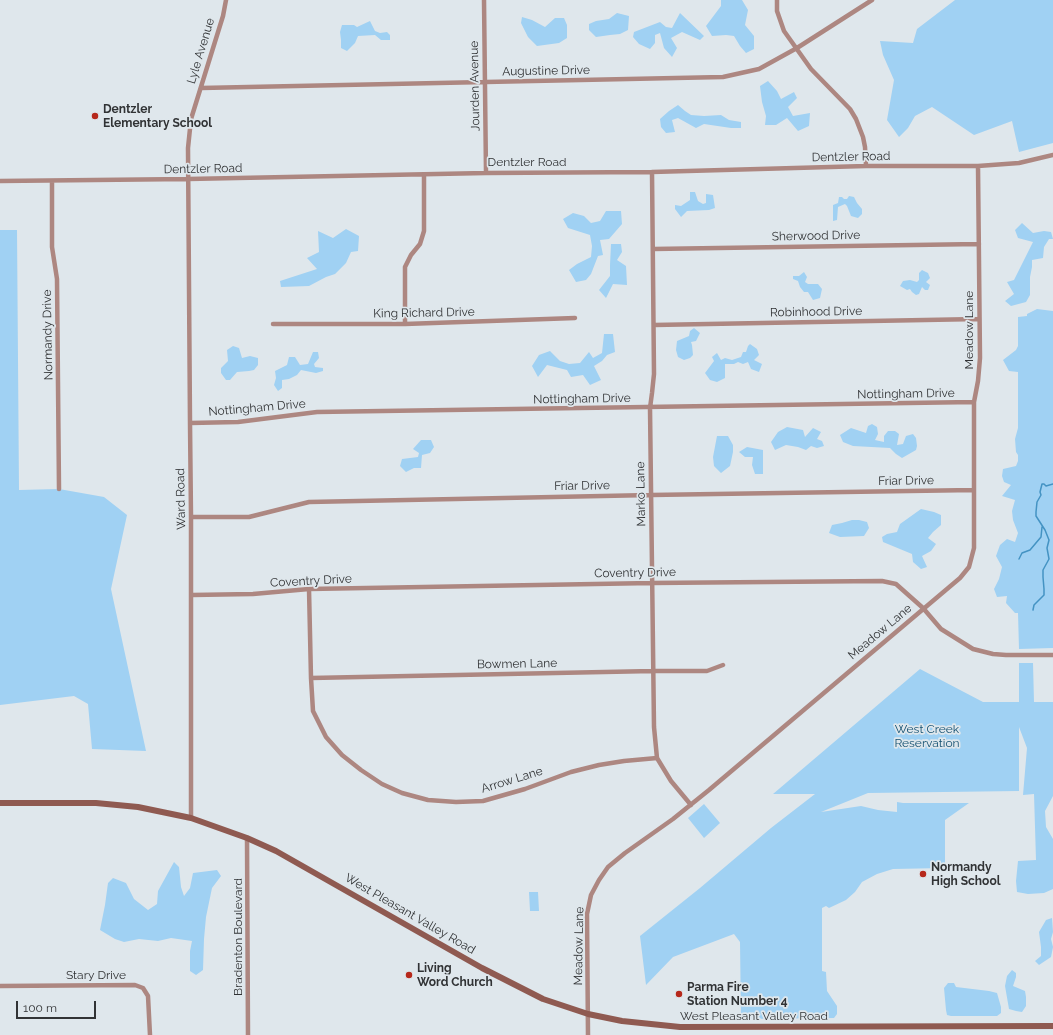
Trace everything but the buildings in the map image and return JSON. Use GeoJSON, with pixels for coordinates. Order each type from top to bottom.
{"type":"FeatureCollection","features":[{"type":"Feature","properties":{"kind":"main road","name":"West Pleasant Valley Road"},"geometry":{"type":"LineString","coordinates":[[0,803],[96,803],[138,807],[192,818],[247,838],[276,851],[496,975],[543,999],[588,1014],[622,1021],[680,1028],[1053,1026]]}},
{"type":"Feature","properties":{"kind":"street","name":"Lyle Avenue"},"geometry":{"type":"LineString","coordinates":[[188,179],[188,148],[192,119],[223,16],[226,0]]}},
{"type":"Feature","properties":{"kind":"street","name":"Jourden Avenue"},"geometry":{"type":"LineString","coordinates":[[484,0],[486,173]]}},
{"type":"Feature","properties":{"kind":"street"},"geometry":{"type":"LineString","coordinates":[[777,0],[777,11],[784,31],[811,69],[850,109],[856,119],[863,136],[866,166]]}},
{"type":"Feature","properties":{"kind":"street","name":"Augustine Drive"},"geometry":{"type":"LineString","coordinates":[[201,88],[723,77],[759,69],[797,48],[872,0]]}},
{"type":"Feature","properties":{"kind":"street","name":"Dentzler Road"},"geometry":{"type":"LineString","coordinates":[[0,181],[486,173],[652,172],[866,166],[978,166],[1019,163],[1053,154]]}},
{"type":"Feature","properties":{"kind":"street","name":"Meadow Lane"},"geometry":{"type":"LineString","coordinates":[[588,1035],[587,914],[591,895],[598,880],[608,867],[624,852],[691,805],[960,578],[969,567],[974,548],[974,402],[980,358],[978,166]]}},
{"type":"Feature","properties":{"kind":"street","name":"Marko Lane"},"geometry":{"type":"LineString","coordinates":[[652,172],[654,374],[650,408],[654,728],[657,758],[671,781],[691,805]]}},
{"type":"Feature","properties":{"kind":"street"},"geometry":{"type":"LineString","coordinates":[[405,324],[405,268],[411,255],[420,244],[424,231],[424,174]]}},
{"type":"Feature","properties":{"kind":"street","name":"Ward Road"},"geometry":{"type":"LineString","coordinates":[[188,179],[192,517],[192,818]]}},
{"type":"Feature","properties":{"kind":"street","name":"Normandy Drive"},"geometry":{"type":"LineString","coordinates":[[52,181],[52,247],[57,278],[59,489]]}},
{"type":"Feature","properties":{"kind":"street","name":"Sherwood Drive"},"geometry":{"type":"LineString","coordinates":[[653,249],[979,244]]}},
{"type":"Feature","properties":{"kind":"street","name":"King Richard Drive"},"geometry":{"type":"LineString","coordinates":[[273,324],[405,324],[575,318]]}},
{"type":"Feature","properties":{"kind":"street","name":"Robinhood Drive"},"geometry":{"type":"LineString","coordinates":[[654,326],[979,319]]}},
{"type":"Feature","properties":{"kind":"street","name":"Nottingham Drive"},"geometry":{"type":"LineString","coordinates":[[190,423],[238,422],[317,412],[974,402]]}},
{"type":"Feature","properties":{"kind":"street","name":"Friar Drive"},"geometry":{"type":"LineString","coordinates":[[192,517],[249,517],[309,502],[974,490]]}},
{"type":"Feature","properties":{"kind":"street","name":"Coventry Drive"},"geometry":{"type":"LineString","coordinates":[[192,595],[253,594],[309,589],[652,583],[882,581],[896,584],[923,608],[941,630],[974,649],[1000,655],[1053,655]]}},
{"type":"Feature","properties":{"kind":"street","name":"Arrow Lane"},"geometry":{"type":"LineString","coordinates":[[309,589],[313,710],[326,737],[342,755],[382,784],[402,793],[428,800],[456,802],[483,801],[525,789],[571,772],[599,764],[657,758]]}},
{"type":"Feature","properties":{"kind":"street","name":"Bowmen Lane"},"geometry":{"type":"LineString","coordinates":[[311,678],[707,671],[723,664]]}},
{"type":"Feature","properties":{"kind":"street","name":"Bradenton Boulevard"},"geometry":{"type":"LineString","coordinates":[[247,838],[248,1035]]}},
{"type":"Feature","properties":{"kind":"street","name":"Stary Drive"},"geometry":{"type":"LineString","coordinates":[[0,986],[135,985],[143,988],[148,996],[150,1035]]}},
{"type":"Feature","properties":{"kind":"green space"},"geometry":{"type":"Polygon","coordinates":[[[721,0],[742,0],[748,10],[745,25],[754,36],[754,49],[746,53],[734,36],[712,36],[706,26],[721,6],[721,0]]]}},
{"type":"Feature","properties":{"kind":"green space"},"geometry":{"type":"Polygon","coordinates":[[[955,0],[1053,0],[1053,143],[1019,152],[1012,121],[974,135],[932,107],[915,116],[908,128],[899,137],[887,120],[894,80],[883,55],[880,41],[913,43],[917,29],[955,0]]]}},
{"type":"Feature","properties":{"kind":"green space"},"geometry":{"type":"Polygon","coordinates":[[[617,13],[629,16],[628,30],[620,34],[596,37],[589,30],[589,24],[596,21],[609,19],[617,13]]]}},
{"type":"Feature","properties":{"kind":"green space"},"geometry":{"type":"Polygon","coordinates":[[[680,13],[704,36],[700,40],[682,32],[671,38],[677,48],[672,57],[664,48],[660,33],[655,35],[655,43],[650,49],[639,44],[633,37],[634,32],[660,22],[666,27],[672,28],[680,13]]]}},
{"type":"Feature","properties":{"kind":"green space"},"geometry":{"type":"Polygon","coordinates":[[[522,17],[532,20],[545,27],[555,18],[564,18],[567,25],[567,38],[559,43],[537,46],[528,37],[521,23],[522,17]]]}},
{"type":"Feature","properties":{"kind":"green space"},"geometry":{"type":"Polygon","coordinates":[[[370,21],[375,31],[380,33],[387,32],[390,35],[390,40],[381,40],[375,35],[358,36],[355,43],[347,51],[341,48],[340,32],[342,25],[354,25],[357,27],[370,21]]]}},
{"type":"Feature","properties":{"kind":"green space"},"geometry":{"type":"Polygon","coordinates":[[[768,81],[777,91],[781,99],[794,92],[797,98],[788,107],[793,116],[810,113],[809,126],[798,131],[787,118],[776,125],[765,125],[766,116],[760,86],[768,81]]]}},
{"type":"Feature","properties":{"kind":"green space"},"geometry":{"type":"Polygon","coordinates":[[[678,105],[691,115],[721,115],[729,120],[741,122],[741,128],[704,124],[696,128],[678,118],[672,120],[675,132],[666,133],[661,127],[660,119],[678,105]]]}},
{"type":"Feature","properties":{"kind":"green space"},"geometry":{"type":"Polygon","coordinates":[[[690,192],[695,192],[698,201],[703,204],[706,203],[706,194],[713,195],[715,208],[709,210],[687,211],[681,217],[675,209],[675,205],[681,206],[690,200],[690,192]]]}},
{"type":"Feature","properties":{"kind":"green space"},"geometry":{"type":"Polygon","coordinates":[[[849,196],[854,197],[862,209],[862,214],[858,218],[851,216],[845,204],[838,207],[837,220],[833,221],[833,205],[838,203],[839,197],[847,199],[849,196]]]}},
{"type":"Feature","properties":{"kind":"green space"},"geometry":{"type":"Polygon","coordinates":[[[606,211],[621,211],[622,224],[609,239],[600,240],[603,255],[598,256],[591,274],[586,280],[576,282],[569,270],[591,257],[592,246],[590,235],[568,228],[563,219],[573,213],[584,216],[591,223],[600,221],[606,211]]]}},
{"type":"Feature","properties":{"kind":"green space"},"geometry":{"type":"Polygon","coordinates":[[[1022,223],[1033,233],[1044,231],[1051,232],[1053,239],[1049,239],[1044,247],[1043,258],[1032,260],[1030,295],[1026,302],[1011,306],[1005,301],[1014,294],[1007,282],[1014,280],[1033,242],[1018,238],[1015,230],[1022,223]]]}},
{"type":"Feature","properties":{"kind":"green space"},"geometry":{"type":"Polygon","coordinates":[[[346,229],[359,236],[358,251],[351,252],[346,263],[335,274],[309,286],[281,287],[280,281],[317,269],[307,258],[319,252],[318,231],[333,238],[346,229]]]}},
{"type":"Feature","properties":{"kind":"green space"},"geometry":{"type":"Polygon","coordinates":[[[0,230],[17,230],[19,490],[59,489],[104,497],[127,515],[111,589],[146,751],[92,749],[88,704],[74,696],[0,705],[0,230]]]}},
{"type":"Feature","properties":{"kind":"green space"},"geometry":{"type":"Polygon","coordinates":[[[611,244],[621,244],[622,252],[617,260],[626,266],[627,285],[613,284],[606,298],[599,290],[610,276],[611,244]]]}},
{"type":"Feature","properties":{"kind":"green space"},"geometry":{"type":"Polygon","coordinates":[[[922,270],[928,273],[930,278],[926,282],[930,285],[928,290],[925,290],[922,287],[919,294],[916,295],[910,289],[907,290],[900,286],[903,281],[910,280],[917,282],[919,280],[919,273],[922,270]]]}},
{"type":"Feature","properties":{"kind":"green space"},"geometry":{"type":"Polygon","coordinates":[[[804,272],[807,277],[805,282],[808,284],[818,284],[822,289],[820,298],[813,300],[808,292],[804,292],[800,287],[798,281],[793,279],[793,276],[799,276],[804,272]]]}},
{"type":"Feature","properties":{"kind":"green space"},"geometry":{"type":"Polygon","coordinates":[[[1037,309],[1053,311],[1053,648],[1019,649],[1018,613],[1015,613],[1006,603],[1007,596],[997,597],[994,589],[999,579],[1002,567],[996,556],[1000,545],[1007,539],[1015,542],[1018,533],[1013,520],[1012,511],[1015,500],[1002,496],[1011,485],[1004,482],[1002,476],[1003,469],[1016,466],[1018,461],[1015,439],[1018,428],[1018,372],[1009,371],[1003,360],[1016,350],[1018,346],[1018,317],[1027,316],[1027,314],[1037,309]]]}},
{"type":"Feature","properties":{"kind":"green space"},"geometry":{"type":"Polygon","coordinates":[[[694,328],[700,333],[696,341],[691,342],[693,355],[684,360],[678,357],[676,350],[677,341],[689,336],[690,331],[694,328]]]}},
{"type":"Feature","properties":{"kind":"green space"},"geometry":{"type":"Polygon","coordinates":[[[604,334],[613,334],[615,352],[607,355],[602,361],[594,366],[601,380],[590,385],[583,375],[571,377],[567,370],[547,365],[538,377],[532,366],[539,355],[550,351],[560,361],[569,364],[580,363],[589,352],[593,358],[602,353],[604,334]]]}},
{"type":"Feature","properties":{"kind":"green space"},"geometry":{"type":"Polygon","coordinates":[[[750,344],[757,349],[759,355],[754,360],[762,364],[759,372],[751,369],[748,362],[743,364],[738,362],[734,364],[725,364],[725,378],[717,382],[710,380],[705,373],[714,361],[712,357],[717,353],[721,360],[725,358],[732,360],[741,357],[743,352],[746,352],[750,344]]]}},
{"type":"Feature","properties":{"kind":"green space"},"geometry":{"type":"Polygon","coordinates":[[[233,346],[239,348],[242,358],[250,356],[258,358],[258,365],[254,370],[237,372],[230,380],[226,380],[221,373],[221,368],[228,361],[227,350],[233,346]]]}},
{"type":"Feature","properties":{"kind":"green space"},"geometry":{"type":"Polygon","coordinates":[[[313,352],[318,352],[319,358],[314,364],[315,367],[323,368],[323,371],[316,373],[301,370],[297,375],[289,379],[282,380],[282,388],[278,391],[274,385],[276,378],[275,371],[287,365],[289,357],[295,357],[300,365],[308,364],[313,352]]]}},
{"type":"Feature","properties":{"kind":"green space"},"geometry":{"type":"Polygon","coordinates":[[[872,424],[877,427],[878,434],[875,440],[884,442],[884,436],[888,431],[895,431],[899,434],[897,445],[903,444],[906,436],[913,434],[916,438],[916,450],[902,458],[890,448],[853,446],[843,442],[840,435],[851,428],[866,433],[868,426],[872,424]]]}},
{"type":"Feature","properties":{"kind":"green space"},"geometry":{"type":"Polygon","coordinates":[[[787,427],[803,430],[805,437],[813,428],[821,432],[817,439],[822,441],[824,446],[817,448],[811,446],[806,450],[786,445],[775,450],[771,442],[778,432],[787,427]]]}},
{"type":"Feature","properties":{"kind":"green space"},"geometry":{"type":"Polygon","coordinates":[[[717,436],[728,436],[733,445],[730,466],[721,473],[714,466],[713,457],[717,436]]]}},
{"type":"Feature","properties":{"kind":"green space"},"geometry":{"type":"Polygon","coordinates":[[[421,440],[431,440],[434,447],[430,453],[422,455],[421,468],[414,468],[406,472],[400,466],[402,459],[418,457],[419,453],[413,449],[421,440]]]}},
{"type":"Feature","properties":{"kind":"green space"},"geometry":{"type":"Polygon","coordinates":[[[747,447],[763,450],[763,474],[755,474],[752,465],[753,457],[745,457],[739,452],[747,447]]]}},
{"type":"Feature","properties":{"kind":"green space"},"geometry":{"type":"Polygon","coordinates":[[[921,509],[941,515],[941,525],[928,538],[936,544],[931,551],[922,556],[927,567],[921,569],[913,562],[912,554],[883,542],[882,537],[887,534],[897,532],[900,524],[921,509]]]}},
{"type":"Feature","properties":{"kind":"green space"},"geometry":{"type":"Polygon","coordinates":[[[852,520],[867,522],[869,528],[864,536],[840,537],[829,533],[832,525],[852,520]]]}},
{"type":"Feature","properties":{"kind":"green space","name":"West Creek Reservation"},"geometry":{"type":"Polygon","coordinates":[[[1019,663],[1033,663],[1034,702],[1053,702],[1053,796],[1045,811],[1046,827],[1053,839],[1053,889],[1044,893],[1028,894],[1017,892],[1016,881],[1018,861],[1036,860],[1034,794],[1023,795],[1027,748],[1019,727],[1019,791],[868,793],[821,812],[861,806],[897,812],[897,802],[969,803],[945,820],[944,868],[893,869],[877,874],[862,882],[855,892],[846,900],[829,908],[826,906],[822,908],[822,971],[826,972],[827,991],[837,1006],[837,1014],[834,1018],[741,1019],[740,942],[734,934],[673,957],[646,985],[640,936],[771,828],[815,794],[773,794],[920,669],[983,702],[1019,702],[1019,663]]]}},
{"type":"Feature","properties":{"kind":"green space"},"geometry":{"type":"Polygon","coordinates":[[[704,804],[720,823],[704,838],[688,818],[704,804]]]}},
{"type":"Feature","properties":{"kind":"green space"},"geometry":{"type":"Polygon","coordinates":[[[174,862],[179,867],[181,887],[184,896],[190,888],[193,873],[217,870],[221,876],[212,888],[206,917],[203,970],[196,975],[190,971],[190,951],[192,941],[171,938],[158,941],[139,939],[124,942],[115,939],[100,930],[108,883],[113,878],[126,883],[134,899],[148,910],[157,904],[158,891],[174,862]]]}},
{"type":"Feature","properties":{"kind":"green space"},"geometry":{"type":"Polygon","coordinates":[[[529,892],[538,892],[539,911],[530,911],[529,892]]]}},
{"type":"Feature","properties":{"kind":"green space"},"geometry":{"type":"Polygon","coordinates":[[[1052,918],[1053,932],[1051,939],[1053,947],[1051,957],[1039,965],[1035,961],[1041,956],[1039,932],[1046,920],[1052,918]]]}},
{"type":"Feature","properties":{"kind":"green space"},"geometry":{"type":"Polygon","coordinates":[[[1012,970],[1016,973],[1013,986],[1025,991],[1026,1006],[1022,1012],[1009,1009],[1005,986],[1007,976],[1012,970]]]}},
{"type":"Feature","properties":{"kind":"green space"},"geometry":{"type":"Polygon","coordinates":[[[948,983],[954,983],[956,987],[997,993],[1001,1013],[997,1016],[947,1015],[944,988],[948,983]]]}},
{"type":"Feature","properties":{"kind":"waterway"},"geometry":{"type":"LineString","coordinates":[[1033,610],[1034,605],[1044,595],[1043,570],[1049,559],[1047,548],[1049,540],[1045,530],[1036,516],[1037,502],[1041,495],[1040,492],[1042,484],[1046,486],[1053,484]]}},
{"type":"Feature","properties":{"kind":"waterway"},"geometry":{"type":"LineString","coordinates":[[1019,559],[1022,553],[1030,550],[1041,537],[1042,527]]}},
{"type":"Feature","properties":{"kind":"place","name":"Dentzler Elementary School"},"geometry":{"type":"Point","coordinates":[95,116]}},
{"type":"Feature","properties":{"kind":"place","name":"Normandy High School"},"geometry":{"type":"Point","coordinates":[923,874]}},
{"type":"Feature","properties":{"kind":"place","name":"Living Word Church"},"geometry":{"type":"Point","coordinates":[409,975]}},
{"type":"Feature","properties":{"kind":"place","name":"Parma Fire Station Number 4"},"geometry":{"type":"Point","coordinates":[679,994]}}]}
